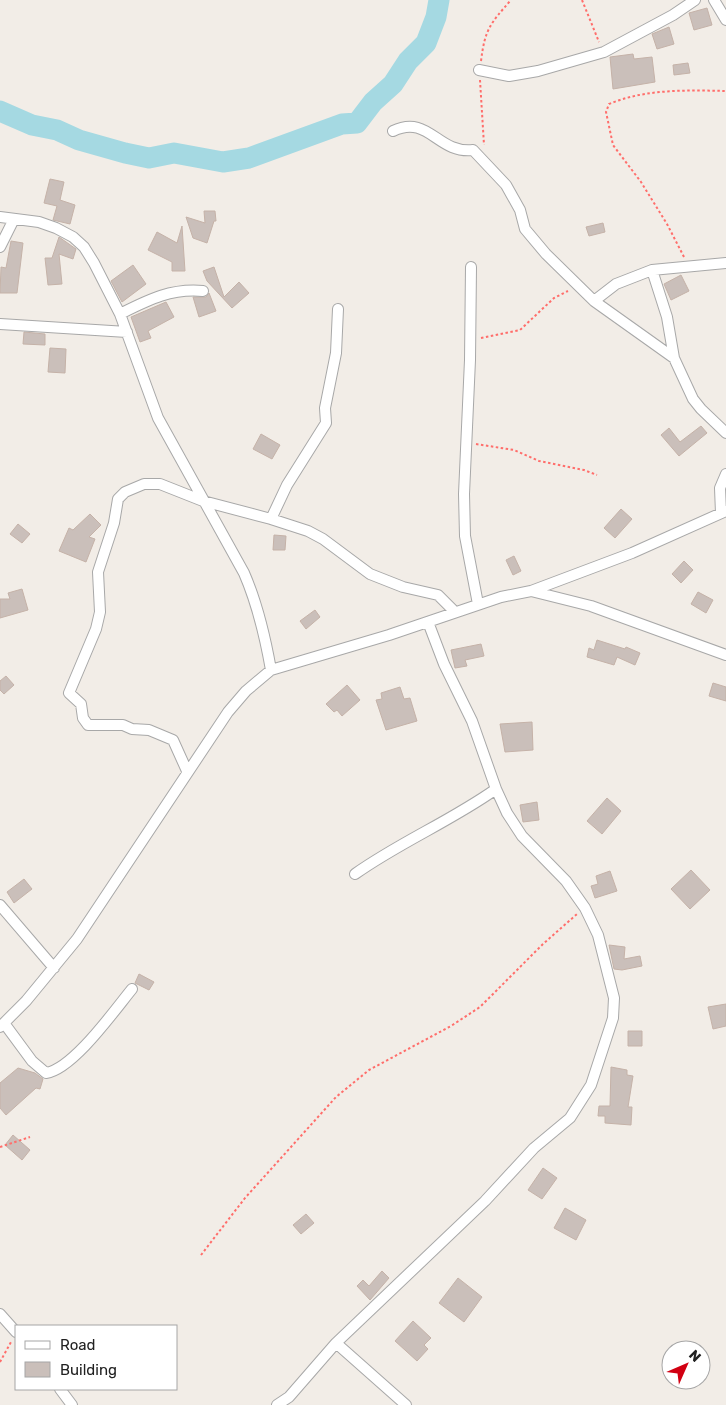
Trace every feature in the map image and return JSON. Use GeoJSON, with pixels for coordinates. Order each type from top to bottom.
{"type":"FeatureCollection","features":[{"type":"Feature","properties":{"kind":"street"},"geometry":{"type":"LineString","coordinates":[[479,70],[509,76],[538,71],[604,52],[673,15],[695,0]]}},
{"type":"Feature","properties":{"kind":"street"},"geometry":{"type":"LineString","coordinates":[[714,0],[726,20]]}},
{"type":"Feature","properties":{"kind":"street"},"geometry":{"type":"LineString","coordinates":[[393,131],[411,125],[459,150],[473,150],[506,185],[515,199],[525,229],[532,239],[594,301],[674,358]]}},
{"type":"Feature","properties":{"kind":"street"},"geometry":{"type":"LineString","coordinates":[[0,217],[56,228],[73,237],[84,247],[94,263],[120,314],[158,418],[231,548],[254,595],[262,623],[271,670]]}},
{"type":"Feature","properties":{"kind":"street"},"geometry":{"type":"LineString","coordinates":[[0,247],[14,219]]}},
{"type":"Feature","properties":{"kind":"street"},"geometry":{"type":"LineString","coordinates":[[594,301],[616,284],[652,270],[726,263]]}},
{"type":"Feature","properties":{"kind":"street"},"geometry":{"type":"LineString","coordinates":[[471,267],[464,494],[465,536],[478,604]]}},
{"type":"Feature","properties":{"kind":"street"},"geometry":{"type":"LineString","coordinates":[[652,270],[666,317],[674,358],[693,398],[701,410],[726,433]]}},
{"type":"Feature","properties":{"kind":"street"},"geometry":{"type":"LineString","coordinates":[[120,314],[166,292],[203,291]]}},
{"type":"Feature","properties":{"kind":"street"},"geometry":{"type":"LineString","coordinates":[[271,518],[287,485],[326,423],[325,408],[336,353],[338,309]]}},
{"type":"Feature","properties":{"kind":"street"},"geometry":{"type":"LineString","coordinates":[[0,324],[127,332]]}},
{"type":"Feature","properties":{"kind":"street"},"geometry":{"type":"LineString","coordinates":[[132,989],[71,1060],[55,1072],[46,1073],[32,1061],[2,1025],[54,968],[77,939],[187,772],[228,712],[246,691],[271,670],[428,622],[454,611],[531,591],[632,553],[724,512],[720,488],[726,474]]}},
{"type":"Feature","properties":{"kind":"street"},"geometry":{"type":"LineString","coordinates":[[187,772],[176,744],[169,737],[123,725],[88,724],[83,718],[81,704],[71,697],[69,689],[89,649],[96,629],[100,612],[98,572],[114,523],[118,499],[135,487],[160,484],[203,501],[271,518],[323,540],[370,574],[384,581],[438,595],[454,611]]}},
{"type":"Feature","properties":{"kind":"street"},"geometry":{"type":"LineString","coordinates":[[531,591],[591,606],[726,655]]}},
{"type":"Feature","properties":{"kind":"street"},"geometry":{"type":"LineString","coordinates":[[277,1405],[289,1396],[336,1343],[485,1201],[534,1148],[570,1118],[591,1085],[613,1018],[614,998],[598,935],[585,908],[566,881],[522,836],[496,789],[472,721],[444,664],[428,622]]}},
{"type":"Feature","properties":{"kind":"street"},"geometry":{"type":"LineString","coordinates":[[355,874],[386,852],[470,807],[496,789]]}},
{"type":"Feature","properties":{"kind":"street"},"geometry":{"type":"LineString","coordinates":[[0,905],[54,968]]}},
{"type":"Feature","properties":{"kind":"street"},"geometry":{"type":"LineString","coordinates":[[0,1314],[15,1331]]}},
{"type":"Feature","properties":{"kind":"street"},"geometry":{"type":"LineString","coordinates":[[336,1343],[406,1405]]}},
{"type":"Feature","properties":{"kind":"street"},"geometry":{"type":"LineString","coordinates":[[61,1390],[72,1405]]}},
{"type":"Feature","properties":{"kind":"path"},"geometry":{"type":"LineString","coordinates":[[582,0],[604,52]]}},
{"type":"Feature","properties":{"kind":"path"},"geometry":{"type":"LineString","coordinates":[[688,266],[667,224],[641,182],[613,145],[606,112],[609,104],[626,96],[652,93],[726,91]]}},
{"type":"Feature","properties":{"kind":"path"},"geometry":{"type":"LineString","coordinates":[[470,339],[510,334],[520,330],[554,298],[564,292],[582,290]]}},
{"type":"Feature","properties":{"kind":"path"},"geometry":{"type":"LineString","coordinates":[[466,442],[514,450],[539,461],[584,470],[597,475]]}},
{"type":"Feature","properties":{"kind":"path"},"geometry":{"type":"LineString","coordinates":[[201,1255],[244,1198],[336,1097],[369,1070],[452,1026],[480,1007],[543,944],[585,908]]}},
{"type":"Feature","properties":{"kind":"path"},"geometry":{"type":"LineString","coordinates":[[0,1147],[30,1137]]}},
{"type":"Feature","properties":{"kind":"path"},"geometry":{"type":"LineString","coordinates":[[0,1362],[9,1348],[15,1331]]}},
{"type":"Feature","properties":{"kind":"building"},"geometry":{"type":"Polygon","coordinates":[[[707,8],[712,25],[694,30],[689,13],[707,8]]]}},
{"type":"Feature","properties":{"kind":"building"},"geometry":{"type":"Polygon","coordinates":[[[669,27],[674,44],[657,49],[652,34],[669,27]]]}},
{"type":"Feature","properties":{"kind":"building"},"geometry":{"type":"Polygon","coordinates":[[[633,54],[634,59],[652,57],[655,82],[613,89],[610,57],[633,54]]]}},
{"type":"Feature","properties":{"kind":"building"},"geometry":{"type":"Polygon","coordinates":[[[688,63],[690,73],[674,75],[673,65],[688,63]]]}},
{"type":"Feature","properties":{"kind":"building"},"geometry":{"type":"Polygon","coordinates":[[[50,179],[64,182],[60,200],[75,205],[70,224],[53,220],[57,206],[44,203],[50,179]]]}},
{"type":"Feature","properties":{"kind":"building"},"geometry":{"type":"Polygon","coordinates":[[[204,211],[215,211],[216,221],[214,221],[207,243],[193,238],[186,217],[205,223],[204,211]]]}},
{"type":"Feature","properties":{"kind":"building"},"geometry":{"type":"Polygon","coordinates":[[[603,223],[605,232],[589,236],[586,227],[603,223]]]}},
{"type":"Feature","properties":{"kind":"building"},"geometry":{"type":"Polygon","coordinates":[[[182,226],[185,271],[172,271],[172,262],[148,250],[157,232],[177,243],[182,226]]]}},
{"type":"Feature","properties":{"kind":"building"},"geometry":{"type":"Polygon","coordinates":[[[59,237],[76,249],[73,259],[59,254],[62,284],[48,285],[45,258],[52,258],[59,237]]]}},
{"type":"Feature","properties":{"kind":"building"},"geometry":{"type":"Polygon","coordinates":[[[11,241],[23,243],[17,293],[0,293],[1,267],[6,268],[11,241]]]}},
{"type":"Feature","properties":{"kind":"building"},"geometry":{"type":"Polygon","coordinates":[[[133,265],[146,284],[122,302],[111,281],[133,265]]]}},
{"type":"Feature","properties":{"kind":"building"},"geometry":{"type":"Polygon","coordinates":[[[214,267],[224,297],[239,282],[249,293],[232,308],[207,281],[203,271],[214,267]]]}},
{"type":"Feature","properties":{"kind":"building"},"geometry":{"type":"Polygon","coordinates":[[[681,275],[689,291],[671,300],[664,284],[681,275]]]}},
{"type":"Feature","properties":{"kind":"building"},"geometry":{"type":"Polygon","coordinates":[[[209,293],[216,311],[199,317],[193,297],[206,297],[209,293]]]}},
{"type":"Feature","properties":{"kind":"building"},"geometry":{"type":"Polygon","coordinates":[[[166,302],[174,317],[148,331],[151,338],[140,342],[131,317],[166,302]]]}},
{"type":"Feature","properties":{"kind":"building"},"geometry":{"type":"Polygon","coordinates":[[[24,332],[45,334],[45,345],[23,344],[24,332]]]}},
{"type":"Feature","properties":{"kind":"building"},"geometry":{"type":"Polygon","coordinates":[[[50,348],[66,349],[65,373],[48,372],[50,348]]]}},
{"type":"Feature","properties":{"kind":"building"},"geometry":{"type":"Polygon","coordinates":[[[701,426],[707,433],[679,456],[661,435],[669,428],[680,442],[701,426]]]}},
{"type":"Feature","properties":{"kind":"building"},"geometry":{"type":"Polygon","coordinates":[[[261,434],[280,445],[272,459],[253,449],[261,434]]]}},
{"type":"Feature","properties":{"kind":"building"},"geometry":{"type":"Polygon","coordinates":[[[621,509],[632,519],[615,538],[604,528],[621,509]]]}},
{"type":"Feature","properties":{"kind":"building"},"geometry":{"type":"Polygon","coordinates":[[[90,514],[101,525],[89,537],[95,539],[86,562],[59,551],[69,528],[73,530],[90,514]]]}},
{"type":"Feature","properties":{"kind":"building"},"geometry":{"type":"Polygon","coordinates":[[[18,524],[30,534],[22,543],[10,534],[18,524]]]}},
{"type":"Feature","properties":{"kind":"building"},"geometry":{"type":"Polygon","coordinates":[[[274,535],[286,536],[285,550],[273,550],[274,535]]]}},
{"type":"Feature","properties":{"kind":"building"},"geometry":{"type":"Polygon","coordinates":[[[514,556],[521,571],[513,575],[506,560],[514,556]]]}},
{"type":"Feature","properties":{"kind":"building"},"geometry":{"type":"Polygon","coordinates":[[[684,561],[693,570],[681,583],[672,574],[684,561]]]}},
{"type":"Feature","properties":{"kind":"building"},"geometry":{"type":"Polygon","coordinates":[[[22,589],[28,610],[0,618],[0,599],[10,599],[8,593],[22,589]]]}},
{"type":"Feature","properties":{"kind":"building"},"geometry":{"type":"Polygon","coordinates":[[[698,592],[713,600],[706,613],[691,604],[698,592]]]}},
{"type":"Feature","properties":{"kind":"building"},"geometry":{"type":"Polygon","coordinates":[[[315,610],[320,617],[306,629],[300,621],[315,610]]]}},
{"type":"Feature","properties":{"kind":"building"},"geometry":{"type":"Polygon","coordinates":[[[597,640],[625,649],[626,647],[640,653],[635,665],[617,657],[614,665],[587,657],[589,648],[594,650],[597,640]]]}},
{"type":"Feature","properties":{"kind":"building"},"geometry":{"type":"Polygon","coordinates":[[[481,644],[484,656],[465,660],[467,666],[455,668],[451,650],[481,644]]]}},
{"type":"Feature","properties":{"kind":"building"},"geometry":{"type":"Polygon","coordinates":[[[6,676],[14,685],[4,694],[0,690],[0,681],[6,676]]]}},
{"type":"Feature","properties":{"kind":"building"},"geometry":{"type":"Polygon","coordinates":[[[713,683],[726,687],[726,701],[709,696],[713,683]]]}},
{"type":"Feature","properties":{"kind":"building"},"geometry":{"type":"Polygon","coordinates":[[[347,685],[360,700],[342,716],[337,710],[334,712],[326,704],[347,685]]]}},
{"type":"Feature","properties":{"kind":"building"},"geometry":{"type":"Polygon","coordinates":[[[400,687],[404,699],[410,698],[417,721],[386,730],[376,700],[382,699],[381,693],[400,687]]]}},
{"type":"Feature","properties":{"kind":"building"},"geometry":{"type":"Polygon","coordinates":[[[532,722],[533,750],[505,752],[500,724],[532,722]]]}},
{"type":"Feature","properties":{"kind":"building"},"geometry":{"type":"Polygon","coordinates":[[[607,798],[621,811],[602,834],[587,821],[607,798]]]}},
{"type":"Feature","properties":{"kind":"building"},"geometry":{"type":"Polygon","coordinates":[[[537,802],[539,820],[523,822],[520,805],[537,802]]]}},
{"type":"Feature","properties":{"kind":"building"},"geometry":{"type":"Polygon","coordinates":[[[691,870],[710,890],[690,909],[671,889],[691,870]]]}},
{"type":"Feature","properties":{"kind":"building"},"geometry":{"type":"Polygon","coordinates":[[[610,871],[617,891],[595,898],[591,886],[598,884],[596,876],[610,871]]]}},
{"type":"Feature","properties":{"kind":"building"},"geometry":{"type":"Polygon","coordinates":[[[24,879],[32,889],[14,903],[7,892],[24,879]]]}},
{"type":"Feature","properties":{"kind":"building"},"geometry":{"type":"Polygon","coordinates":[[[609,945],[625,947],[624,959],[640,956],[642,966],[622,970],[614,969],[609,945]]]}},
{"type":"Feature","properties":{"kind":"building"},"geometry":{"type":"Polygon","coordinates":[[[139,974],[154,982],[149,990],[135,983],[139,974]]]}},
{"type":"Feature","properties":{"kind":"building"},"geometry":{"type":"Polygon","coordinates":[[[726,1004],[726,1026],[713,1029],[708,1007],[726,1004]]]}},
{"type":"Feature","properties":{"kind":"building"},"geometry":{"type":"Polygon","coordinates":[[[628,1031],[642,1031],[642,1046],[628,1046],[628,1031]]]}},
{"type":"Feature","properties":{"kind":"building"},"geometry":{"type":"Polygon","coordinates":[[[611,1067],[627,1070],[627,1075],[633,1076],[628,1107],[632,1107],[631,1125],[605,1123],[605,1116],[598,1116],[599,1106],[610,1106],[611,1067]]]}},
{"type":"Feature","properties":{"kind":"building"},"geometry":{"type":"Polygon","coordinates":[[[18,1068],[35,1073],[43,1079],[40,1089],[36,1088],[6,1115],[0,1108],[0,1083],[18,1068]]]}},
{"type":"Feature","properties":{"kind":"building"},"geometry":{"type":"Polygon","coordinates":[[[13,1135],[30,1150],[22,1160],[5,1145],[13,1135]]]}},
{"type":"Feature","properties":{"kind":"building"},"geometry":{"type":"Polygon","coordinates":[[[543,1168],[557,1178],[542,1199],[528,1190],[543,1168]]]}},
{"type":"Feature","properties":{"kind":"building"},"geometry":{"type":"Polygon","coordinates":[[[565,1208],[586,1220],[576,1240],[554,1228],[565,1208]]]}},
{"type":"Feature","properties":{"kind":"building"},"geometry":{"type":"Polygon","coordinates":[[[306,1214],[314,1223],[301,1234],[293,1225],[306,1214]]]}},
{"type":"Feature","properties":{"kind":"building"},"geometry":{"type":"Polygon","coordinates":[[[382,1271],[389,1278],[370,1300],[357,1286],[363,1280],[369,1286],[382,1271]]]}},
{"type":"Feature","properties":{"kind":"building"},"geometry":{"type":"Polygon","coordinates":[[[458,1278],[482,1297],[464,1322],[439,1303],[458,1278]]]}},
{"type":"Feature","properties":{"kind":"building"},"geometry":{"type":"Polygon","coordinates":[[[413,1321],[431,1338],[424,1345],[428,1349],[417,1361],[395,1341],[413,1321]]]}},
{"type":"Feature","properties":{"kind":"waterway"},"geometry":{"type":"LineString","coordinates":[[0,111],[32,125],[57,130],[79,140],[149,158],[174,153],[223,162],[249,158],[342,124],[357,123],[373,102],[393,84],[408,61],[426,43],[436,17],[439,0]]}}]}
